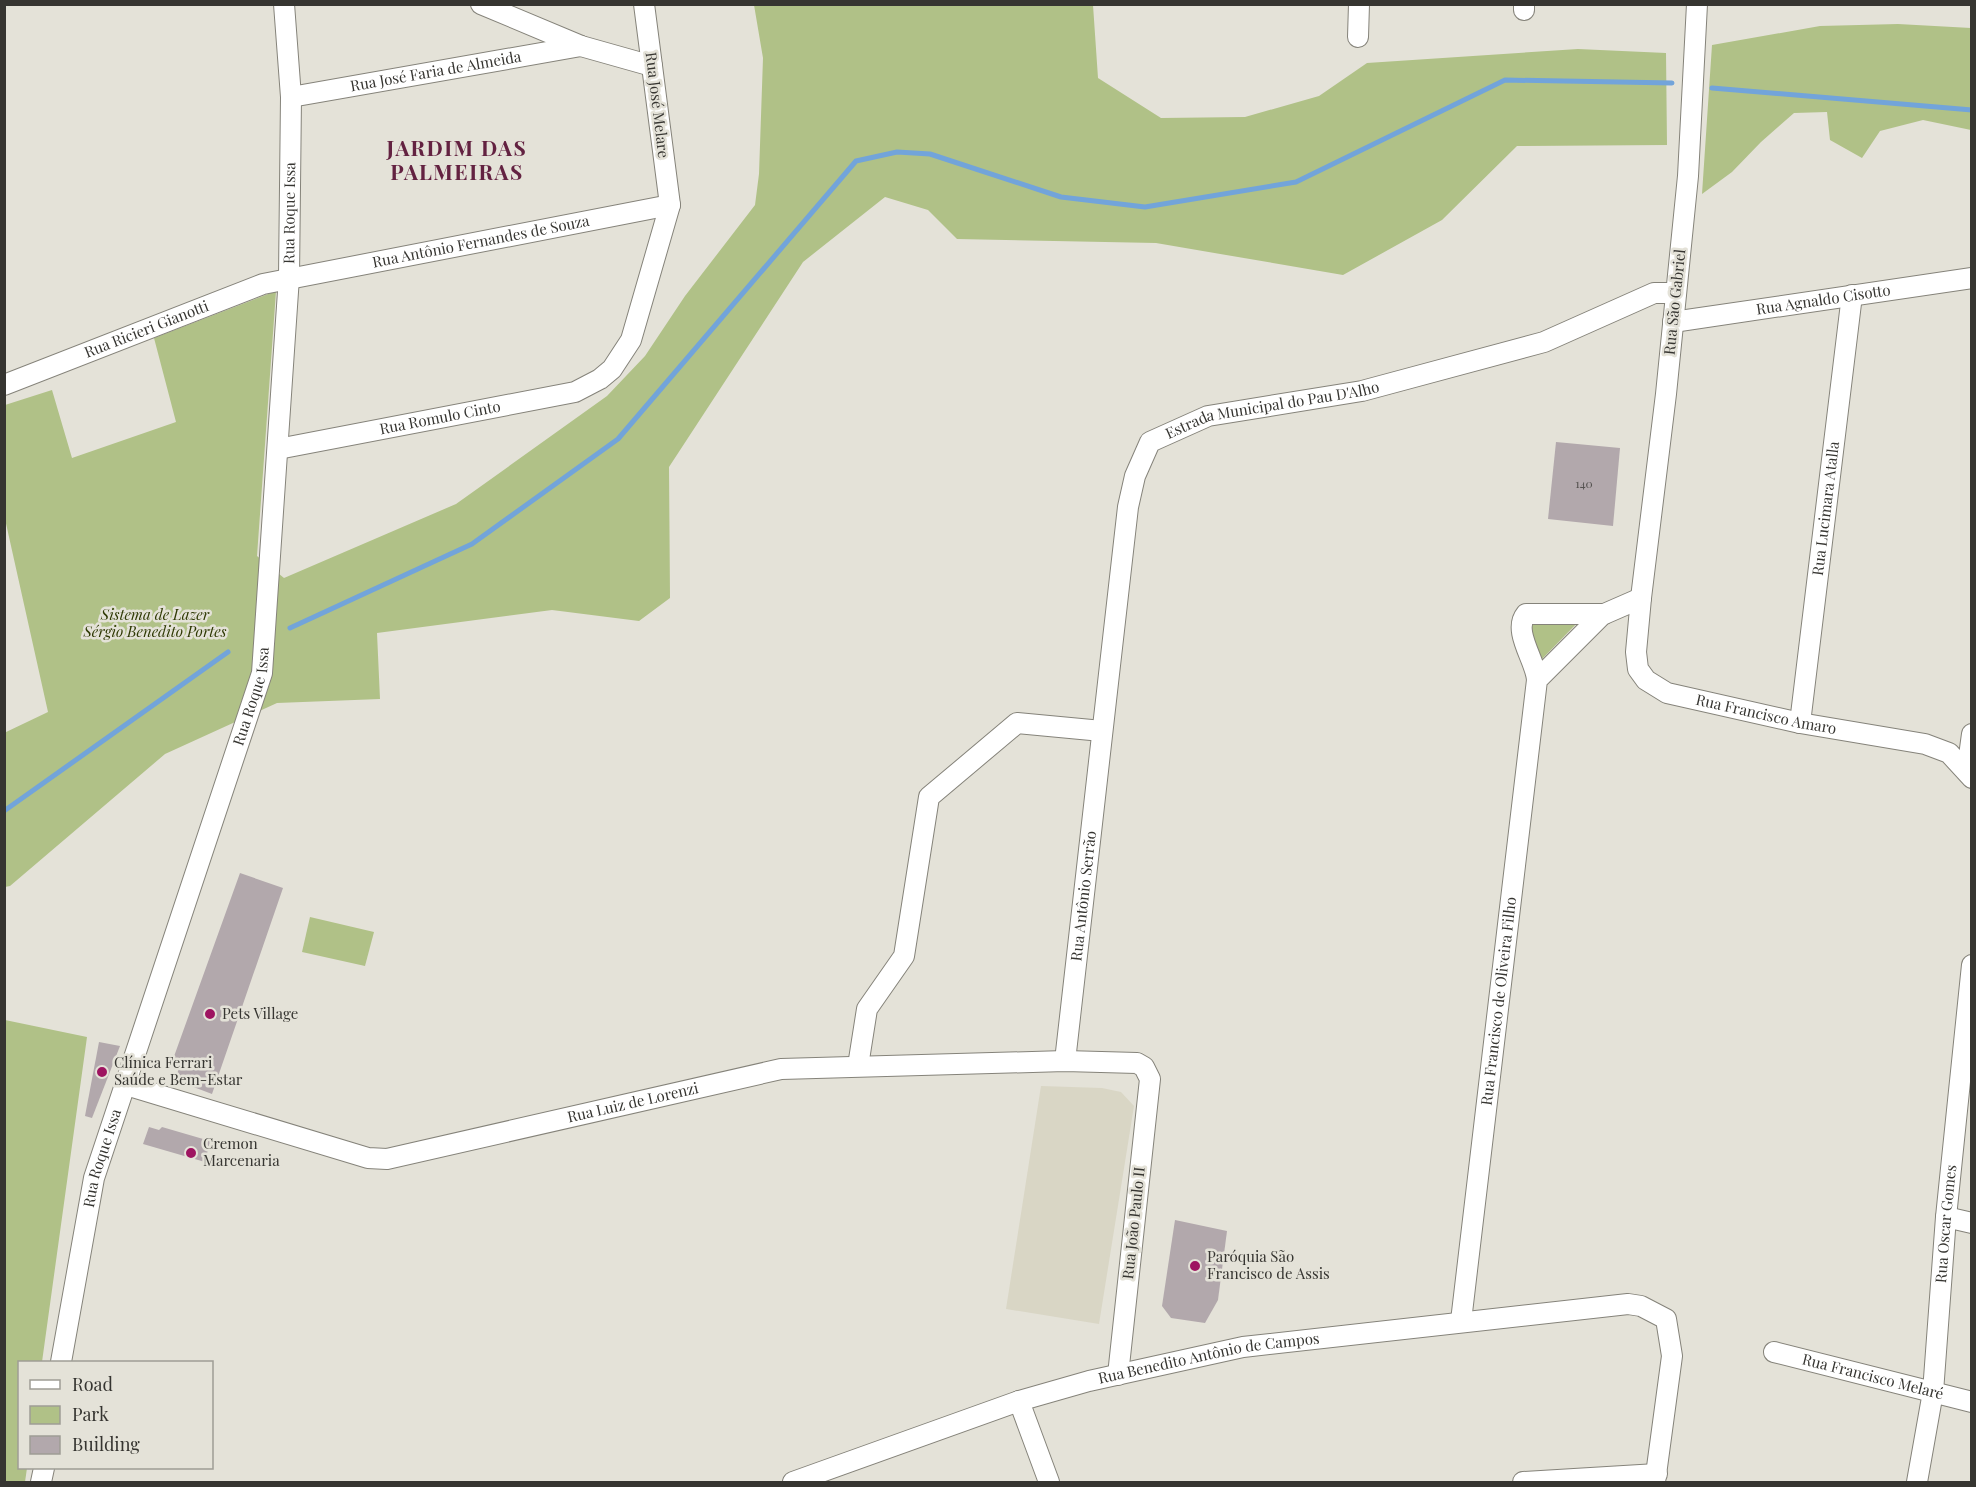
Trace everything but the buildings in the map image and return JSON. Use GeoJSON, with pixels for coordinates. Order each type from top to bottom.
{"type":"FeatureCollection","features":[{"type":"Feature","properties":{"kind":"street","name":"Rua Roque Issa"},"geometry":{"type":"LineString","coordinates":[[61,1361],[94,1178],[262,673],[289,277],[291,97],[284,4]]}},
{"type":"Feature","properties":{"kind":"street"},"geometry":{"type":"LineString","coordinates":[[481,4],[581,46],[652,66]]}},
{"type":"Feature","properties":{"kind":"street","name":"Rua José Melare"},"geometry":{"type":"LineString","coordinates":[[644,4],[670,205]]}},
{"type":"Feature","properties":{"kind":"street"},"geometry":{"type":"LineString","coordinates":[[1358,37],[1359,4]]}},
{"type":"Feature","properties":{"kind":"street","name":"Rua São Gabriel"},"geometry":{"type":"LineString","coordinates":[[1641,598],[1688,176],[1697,4]]}},
{"type":"Feature","properties":{"kind":"street","name":"Rua José Faria de Almeida"},"geometry":{"type":"LineString","coordinates":[[291,97],[581,46]]}},
{"type":"Feature","properties":{"kind":"street","name":"Rua Antônio Fernandes de Souza"},"geometry":{"type":"LineString","coordinates":[[289,277],[338,270],[670,205]]}},
{"type":"Feature","properties":{"kind":"street","name":"Rua Romulo Cinto"},"geometry":{"type":"LineString","coordinates":[[278,449],[575,392],[600,379],[612,369],[631,340],[670,205]]}},
{"type":"Feature","properties":{"kind":"street","name":"Rua Ricieri Gianotti"},"geometry":{"type":"LineString","coordinates":[[4,385],[263,284],[289,277]]}},
{"type":"Feature","properties":{"kind":"street","name":"Rua Agnaldo Cisotto"},"geometry":{"type":"LineString","coordinates":[[1673,322],[1971,278]]}},
{"type":"Feature","properties":{"kind":"street","name":"Estrada Municipal do Pau D'Alho"},"geometry":{"type":"LineString","coordinates":[[1102,731],[1128,507],[1135,476],[1150,442],[1208,416],[1362,391],[1544,342],[1654,293],[1676,293]]}},
{"type":"Feature","properties":{"kind":"street","name":"Rua Lucimara Atalla"},"geometry":{"type":"LineString","coordinates":[[1800,723],[1852,295]]}},
{"type":"Feature","properties":{"kind":"street","name":"Rua Francisco Amaro"},"geometry":{"type":"LineString","coordinates":[[1641,598],[1636,663],[1646,680],[1667,693],[1800,723],[1925,744],[1949,753],[1969,775]]}},
{"type":"Feature","properties":{"kind":"street","name":"Rua Francisco de Oliveira Filho"},"geometry":{"type":"LineString","coordinates":[[1461,1321],[1538,680],[1523,633],[1522,621],[1526,614],[1604,614],[1633,604],[1641,598]]}},
{"type":"Feature","properties":{"kind":"street","name":"Rua Francisco de Oliveira Filho"},"geometry":{"type":"LineString","coordinates":[[1538,680],[1604,614]]}},
{"type":"Feature","properties":{"kind":"street"},"geometry":{"type":"LineString","coordinates":[[858,1066],[867,1009],[904,956],[929,798],[1017,723],[1102,731]]}},
{"type":"Feature","properties":{"kind":"street","name":"Rua Antônio Serrão"},"geometry":{"type":"LineString","coordinates":[[1065,1061],[1102,731]]}},
{"type":"Feature","properties":{"kind":"street"},"geometry":{"type":"LineString","coordinates":[[1969,775],[1971,735]]}},
{"type":"Feature","properties":{"kind":"street","name":"Rua Oscar Gomes"},"geometry":{"type":"LineString","coordinates":[[1917,1482],[1933,1392],[1946,1217],[1968,1034],[1971,965]]}},
{"type":"Feature","properties":{"kind":"street","name":"Rua Luiz de Lorenzi"},"geometry":{"type":"LineString","coordinates":[[126,1084],[368,1158],[387,1159],[781,1069],[1125,1061],[1137,1063],[1147,1071]]}},
{"type":"Feature","properties":{"kind":"street","name":"Rua João Paulo II"},"geometry":{"type":"LineString","coordinates":[[1118,1375],[1150,1079],[1147,1071]]}},
{"type":"Feature","properties":{"kind":"street"},"geometry":{"type":"LineString","coordinates":[[1946,1217],[1971,1223]]}},
{"type":"Feature","properties":{"kind":"street","name":"Rua Benedito Antônio de Campos"},"geometry":{"type":"LineString","coordinates":[[793,1482],[1019,1401],[1118,1375],[1243,1347],[1591,1306],[1641,1306],[1666,1319],[1672,1356],[1656,1478]]}},
{"type":"Feature","properties":{"kind":"street","name":"Rua Francisco Melaré"},"geometry":{"type":"LineString","coordinates":[[1774,1352],[1971,1402]]}},
{"type":"Feature","properties":{"kind":"street"},"geometry":{"type":"LineString","coordinates":[[1019,1401],[1048,1482]]}},
{"type":"Feature","properties":{"kind":"street"},"geometry":{"type":"LineString","coordinates":[[1523,1482],[1656,1478]]}},
{"type":"Feature","properties":{"kind":"shaded area"},"geometry":{"type":"Polygon","coordinates":[[[1041,1086],[1102,1088],[1121,1092],[1134,1106],[1099,1324],[1006,1309],[1041,1086]]]}},
{"type":"Feature","properties":{"kind":"green space","name":"Sistema de Lazer Sérgio Benedito Portes"},"geometry":{"type":"Polygon","coordinates":[[[754,5],[1093,5],[1098,78],[1161,118],[1245,117],[1319,96],[1367,63],[1578,49],[1666,53],[1667,145],[1517,146],[1442,220],[1343,275],[1156,243],[957,239],[928,210],[885,197],[803,262],[669,467],[670,598],[639,621],[552,610],[377,633],[380,699],[277,703],[165,754],[10,886],[5,887],[4,733],[48,712],[5,519],[5,405],[52,390],[72,458],[176,422],[154,338],[276,291],[257,556],[284,578],[456,504],[607,396],[645,356],[685,296],[755,205],[759,174],[763,58],[754,5]]]}},
{"type":"Feature","properties":{"kind":"green space"},"geometry":{"type":"Polygon","coordinates":[[[1898,24],[1971,28],[1971,130],[1923,120],[1880,131],[1862,158],[1830,140],[1827,112],[1794,113],[1732,172],[1702,194],[1712,45],[1820,26],[1898,24]]]}},
{"type":"Feature","properties":{"kind":"green space"},"geometry":{"type":"Polygon","coordinates":[[[1527,618],[1581,619],[1540,661],[1527,618]]]}},
{"type":"Feature","properties":{"kind":"green space"},"geometry":{"type":"Polygon","coordinates":[[[310,917],[374,932],[365,966],[302,952],[310,917]]]}},
{"type":"Feature","properties":{"kind":"green space"},"geometry":{"type":"Polygon","coordinates":[[[5,1020],[87,1037],[42,1361],[18,1361],[18,1469],[27,1469],[25,1482],[4,1482],[5,1020]]]}},
{"type":"Feature","properties":{"kind":"waterway"},"geometry":{"type":"LineString","coordinates":[[290,628],[472,544],[618,439],[856,161],[897,152],[930,154],[1061,197],[1145,207],[1296,182],[1505,80],[1672,83]]}},
{"type":"Feature","properties":{"kind":"waterway"},"geometry":{"type":"LineString","coordinates":[[1712,88],[1972,110]]}},
{"type":"Feature","properties":{"kind":"waterway"},"geometry":{"type":"LineString","coordinates":[[4,811],[228,652]]}},
{"type":"Feature","properties":{"kind":"place","name":"Pets Village"},"geometry":{"type":"Point","coordinates":[210,1014]}},
{"type":"Feature","properties":{"kind":"place","name":"Clínica Ferrari Saúde e Bem-Estar"},"geometry":{"type":"Point","coordinates":[102,1072]}},
{"type":"Feature","properties":{"kind":"place","name":"Cremon Marcenaria"},"geometry":{"type":"Point","coordinates":[191,1153]}},
{"type":"Feature","properties":{"kind":"place","name":"Paróquia São Francisco de Assis"},"geometry":{"type":"Point","coordinates":[1195,1266]}},
{"type":"Feature","properties":{"kind":"district","name":"JARDIM DAS PALMEIRAS"},"geometry":{"type":"Point","coordinates":[457,161]}}]}
